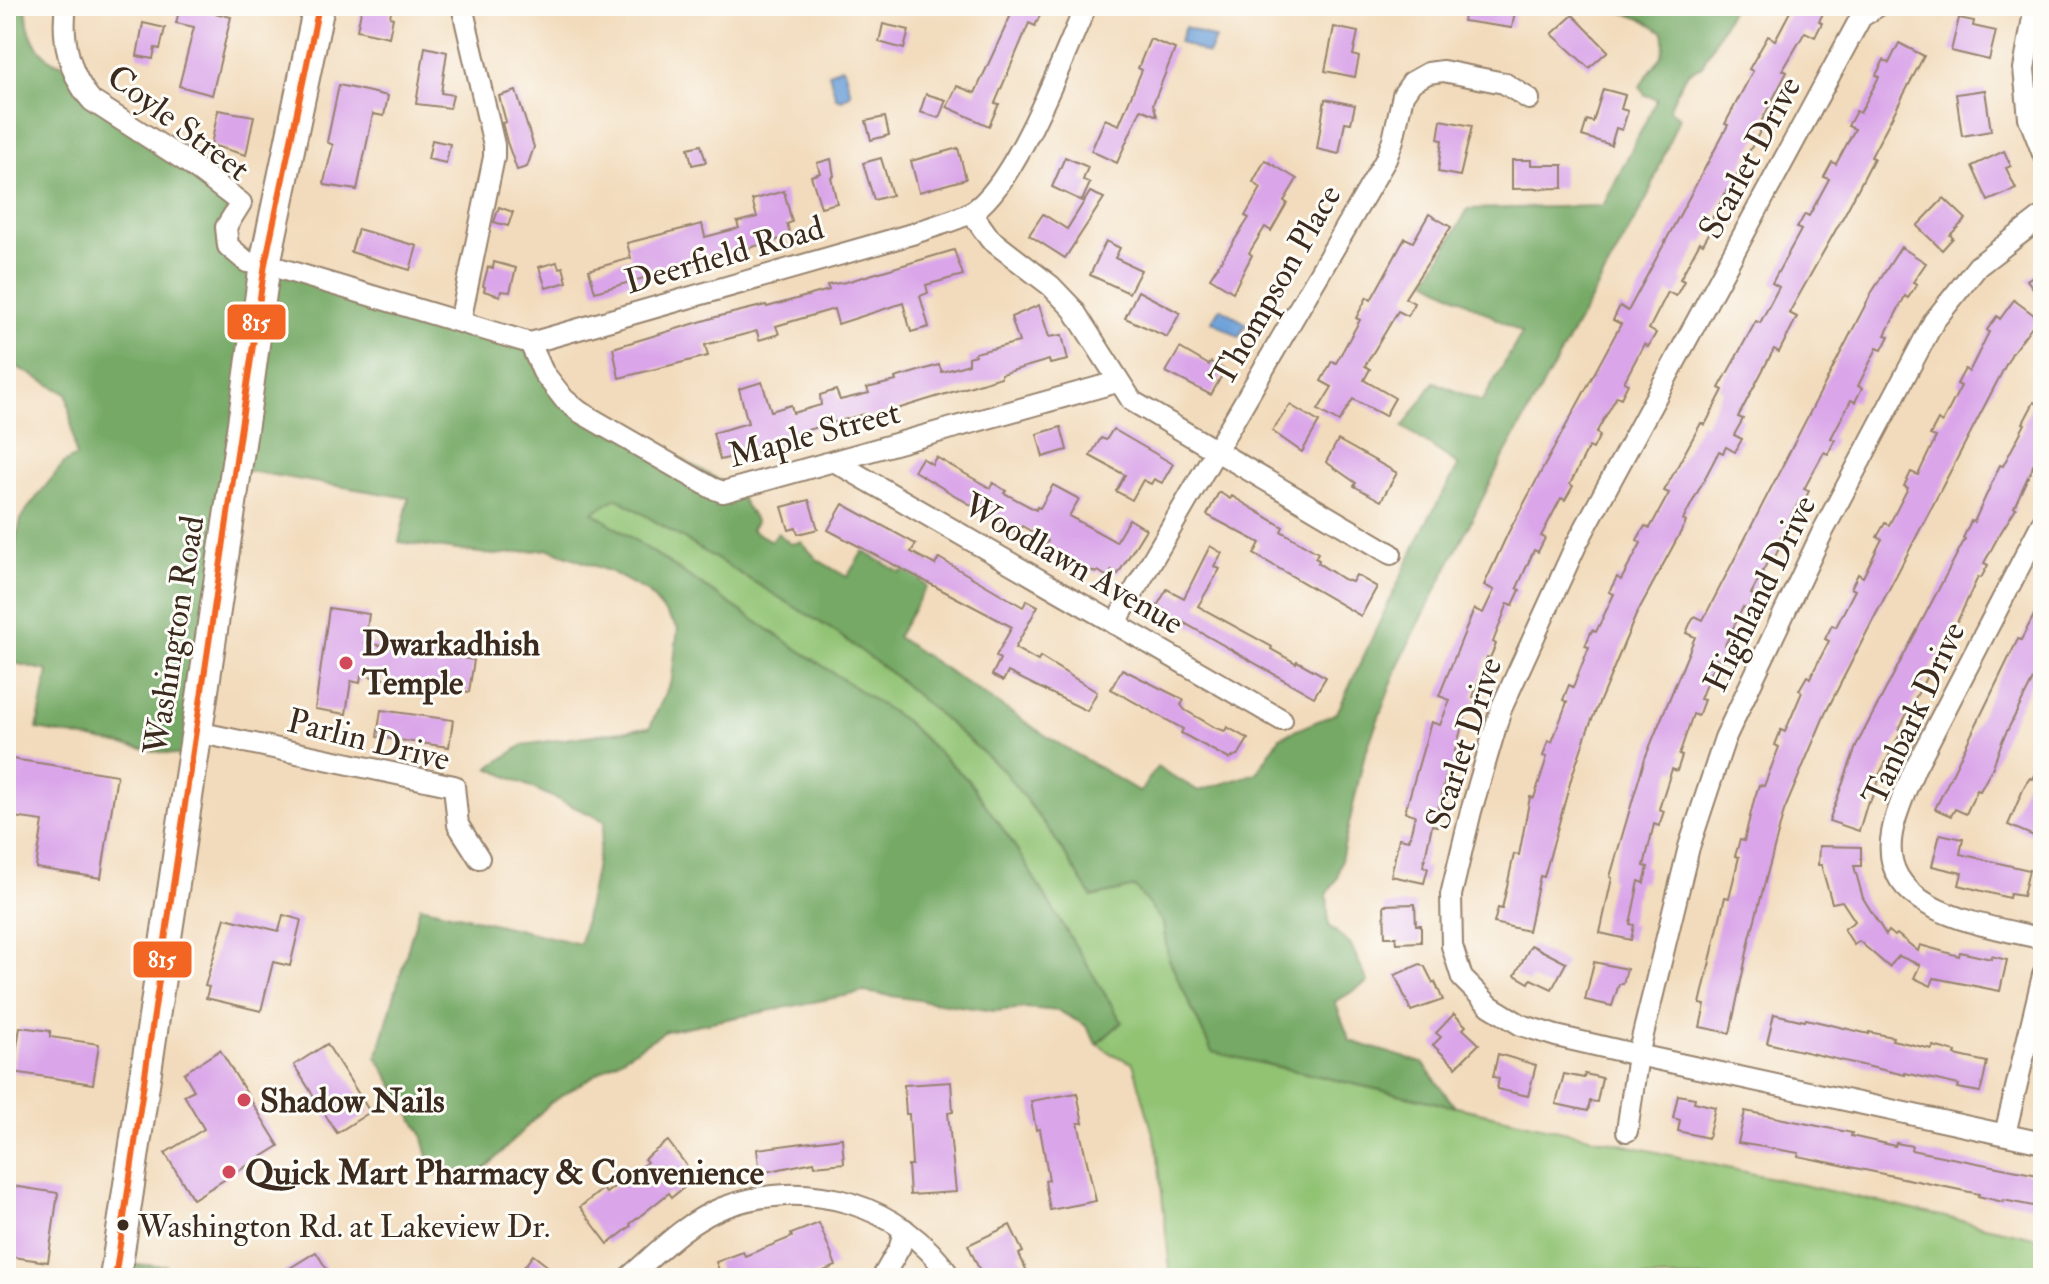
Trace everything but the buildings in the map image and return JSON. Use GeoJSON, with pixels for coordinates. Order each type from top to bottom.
{"type":"FeatureCollection","features":[{"type":"Feature","properties":{"kind":"main road","name":"Washington Road"},"geometry":{"type":"LineString","coordinates":[[115,1278],[265,264],[319,6]]}},
{"type":"Feature","properties":{"kind":"street","name":"Coyle Street"},"geometry":{"type":"LineString","coordinates":[[66,6],[64,21],[71,66],[80,88],[92,101],[187,162],[241,203],[226,227],[228,246],[247,262],[265,264]]}},
{"type":"Feature","properties":{"kind":"street"},"geometry":{"type":"LineString","coordinates":[[460,322],[494,157],[494,145],[462,6]]}},
{"type":"Feature","properties":{"kind":"street","name":"Deerfield Road"},"geometry":{"type":"LineString","coordinates":[[530,343],[912,234],[971,212],[993,193],[1013,165],[1086,6]]}},
{"type":"Feature","properties":{"kind":"street","name":"Scarlet Drive"},"geometry":{"type":"LineString","coordinates":[[1878,6],[1861,17],[1577,543],[1501,709],[1471,811],[1451,895],[1452,946],[1462,978],[1490,1006],[1521,1025],[1638,1055],[2043,1143]]}},
{"type":"Feature","properties":{"kind":"street"},"geometry":{"type":"LineString","coordinates":[[2035,6],[2024,69],[2029,118],[2043,154]]}},
{"type":"Feature","properties":{"kind":"street","name":"Thompson Place"},"geometry":{"type":"LineString","coordinates":[[1115,624],[1386,159],[1403,95],[1412,82],[1428,73],[1443,71],[1504,83],[1529,99]]}},
{"type":"Feature","properties":{"kind":"street"},"geometry":{"type":"LineString","coordinates":[[241,203],[275,210]]}},
{"type":"Feature","properties":{"kind":"street"},"geometry":{"type":"LineString","coordinates":[[971,212],[990,239],[1051,286],[1073,309],[1132,401],[1391,554]]}},
{"type":"Feature","properties":{"kind":"street","name":"Highland Drive"},"geometry":{"type":"LineString","coordinates":[[1627,1131],[1638,1055],[1689,847],[1725,738],[1822,533],[1934,321],[1978,266],[2043,216]]}},
{"type":"Feature","properties":{"kind":"street"},"geometry":{"type":"LineString","coordinates":[[265,264],[530,343]]}},
{"type":"Feature","properties":{"kind":"street","name":"Maple Street"},"geometry":{"type":"LineString","coordinates":[[530,343],[543,372],[564,399],[580,412],[723,492],[1117,382]]}},
{"type":"Feature","properties":{"kind":"street","name":"Woodlawn Avenue"},"geometry":{"type":"LineString","coordinates":[[834,461],[1282,720]]}},
{"type":"Feature","properties":{"kind":"street","name":"Tanbark Drive"},"geometry":{"type":"LineString","coordinates":[[2043,521],[1915,768],[1891,837],[1893,860],[1900,882],[1932,908],[1947,916],[2043,939]]}},
{"type":"Feature","properties":{"kind":"street","name":"Parlin Drive"},"geometry":{"type":"LineString","coordinates":[[197,732],[454,786],[458,825],[479,858]]}},
{"type":"Feature","properties":{"kind":"street"},"geometry":{"type":"LineString","coordinates":[[2005,1134],[2043,975]]}},
{"type":"Feature","properties":{"kind":"street"},"geometry":{"type":"LineString","coordinates":[[628,1278],[682,1231],[721,1209],[763,1197],[791,1194],[821,1196],[861,1205],[904,1229],[940,1261],[951,1278]]}},
{"type":"Feature","properties":{"kind":"street"},"geometry":{"type":"LineString","coordinates":[[882,1278],[900,1247],[904,1229]]}},
{"type":"Feature","properties":{"kind":"green space"},"geometry":{"type":"Polygon","coordinates":[[[6,6],[22,6],[38,47],[55,62],[71,66],[80,88],[241,203],[228,245],[530,343],[554,389],[735,489],[756,522],[751,530],[771,541],[778,533],[790,544],[801,542],[818,560],[847,577],[863,551],[901,573],[912,554],[929,562],[921,581],[927,586],[897,637],[1051,739],[1140,792],[1157,767],[1199,791],[1257,773],[1280,737],[1337,713],[1425,525],[1459,465],[1403,427],[1434,382],[1482,402],[1522,333],[1427,280],[1468,209],[1603,206],[1657,99],[1645,95],[1640,87],[1661,56],[1664,42],[1663,32],[1644,20],[1605,6],[1733,6],[1702,66],[1689,72],[1681,83],[1669,109],[1679,117],[1647,198],[1505,454],[1400,661],[1364,757],[1337,878],[1327,895],[1329,926],[1351,945],[1368,982],[1335,1002],[1350,1041],[1423,1063],[1455,1107],[1212,1052],[1168,957],[1163,923],[1135,887],[1092,897],[1050,831],[1003,770],[891,673],[834,631],[617,498],[593,512],[905,721],[968,780],[1012,842],[1122,1022],[1097,1044],[1085,1025],[1059,1011],[1026,1008],[994,1011],[864,992],[666,1031],[550,1103],[485,1169],[433,1175],[422,1134],[377,1057],[420,906],[580,944],[605,821],[489,768],[523,745],[650,727],[672,679],[678,628],[648,592],[611,572],[549,549],[494,555],[399,542],[409,498],[237,469],[193,758],[37,729],[48,671],[6,661],[6,577],[22,516],[64,463],[76,456],[67,394],[6,361],[6,6]]]}},
{"type":"Feature","properties":{"kind":"green space"},"geometry":{"type":"Polygon","coordinates":[[[617,498],[834,631],[891,673],[1003,770],[1050,831],[1092,896],[1135,887],[1163,923],[1168,957],[1212,1052],[2043,1239],[2043,1278],[1171,1278],[1157,1148],[1133,1063],[1097,1044],[1122,1022],[1012,842],[968,780],[905,721],[592,512],[617,498]]]}},
{"type":"Feature","properties":{"kind":"green space"},"geometry":{"type":"Polygon","coordinates":[[[117,1265],[165,1265],[181,1278],[115,1278],[117,1265]]]}},
{"type":"Feature","properties":{"kind":"water"},"geometry":{"type":"Polygon","coordinates":[[[1185,27],[1215,39],[1208,54],[1179,42],[1185,27]]]}},
{"type":"Feature","properties":{"kind":"water"},"geometry":{"type":"Polygon","coordinates":[[[841,67],[851,94],[842,100],[836,98],[829,73],[841,67]]]}},
{"type":"Feature","properties":{"kind":"water"},"geometry":{"type":"Polygon","coordinates":[[[1220,308],[1247,324],[1239,337],[1212,321],[1220,308]]]}},
{"type":"Feature","properties":{"kind":"transit line","name":"815"},"geometry":{"type":"LineString","coordinates":[[115,1278],[265,264],[319,6]]}},
{"type":"Feature","properties":{"kind":"place","name":"Dwarkadhish Temple"},"geometry":{"type":"Point","coordinates":[346,663]}},
{"type":"Feature","properties":{"kind":"place","name":"Shadow Nails"},"geometry":{"type":"Point","coordinates":[244,1100]}},
{"type":"Feature","properties":{"kind":"place","name":"Quick Mart Pharmacy & Convenience"},"geometry":{"type":"Point","coordinates":[229,1172]}},
{"type":"Feature","properties":{"kind":"place","name":"Washington Rd. at Lakeview Dr."},"geometry":{"type":"Point","coordinates":[123,1225]}}]}
